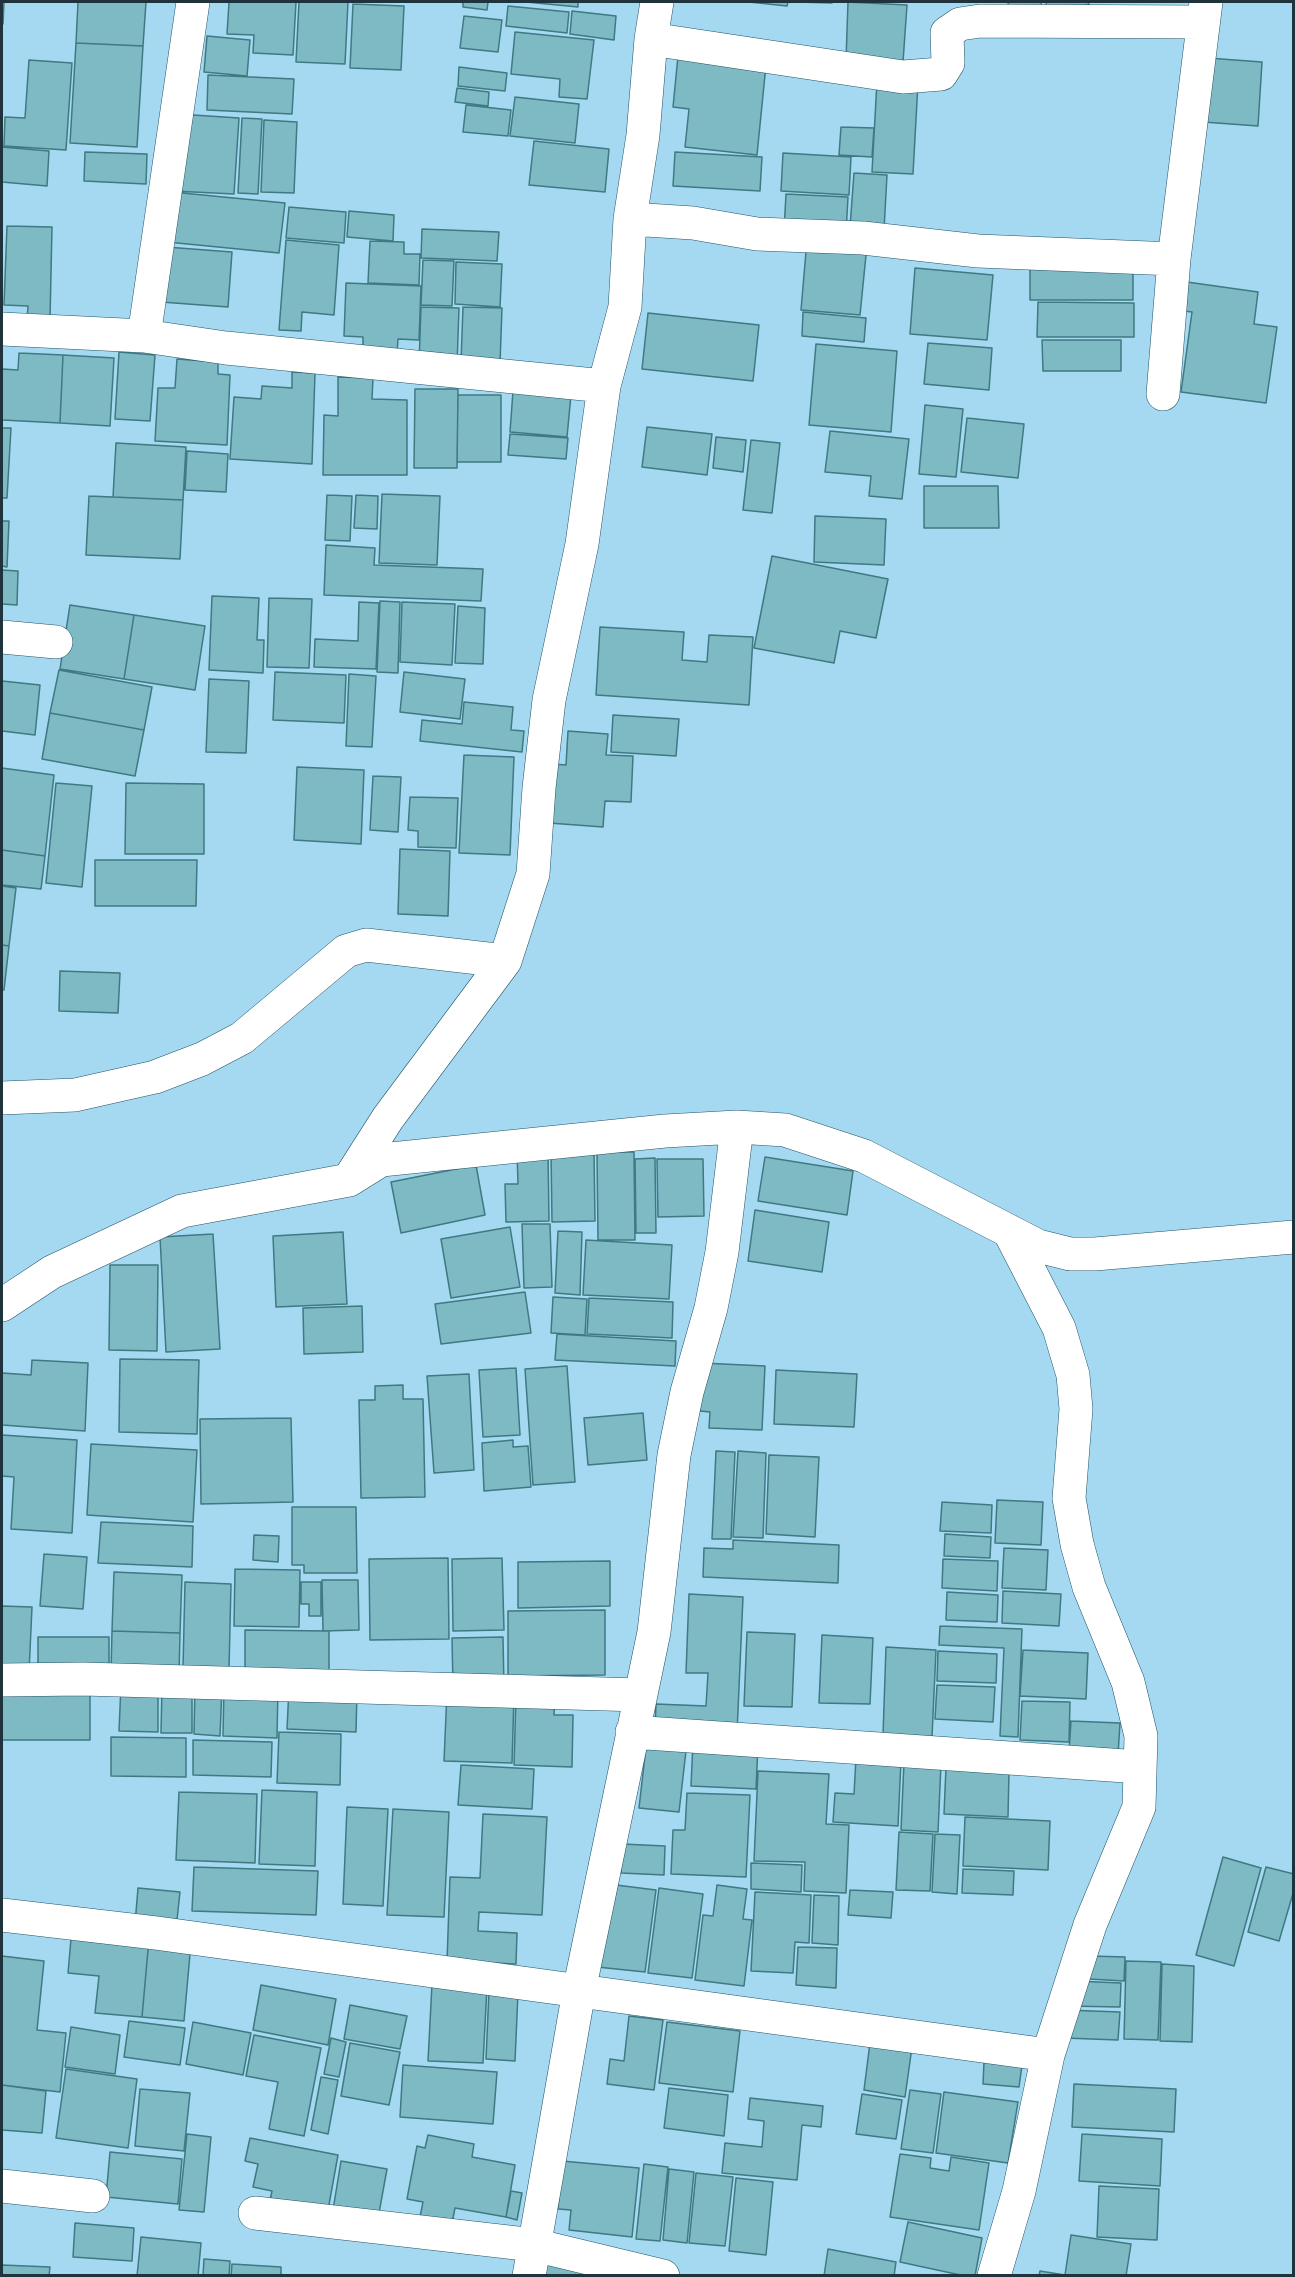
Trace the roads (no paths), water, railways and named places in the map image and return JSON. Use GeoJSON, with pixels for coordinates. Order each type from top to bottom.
{"type":"FeatureCollection","features":[{"type":"Feature","properties":{"kind":"street"},"geometry":{"type":"LineString","coordinates":[[144,336],[193,2]]}},
{"type":"Feature","properties":{"kind":"street"},"geometry":{"type":"LineString","coordinates":[[349,1180],[388,1118],[505,961],[533,874],[539,788],[549,700],[582,544],[604,386],[625,307],[630,219],[643,135],[651,39],[657,2]]}},
{"type":"Feature","properties":{"kind":"street"},"geometry":{"type":"LineString","coordinates":[[651,39],[903,77],[941,74],[948,63],[947,33],[960,24],[980,21],[1204,12],[1174,259],[1164,394]]}},
{"type":"Feature","properties":{"kind":"street"},"geometry":{"type":"LineString","coordinates":[[630,219],[693,223],[757,234],[863,238],[978,250],[1174,259]]}},
{"type":"Feature","properties":{"kind":"street"},"geometry":{"type":"LineString","coordinates":[[2,329],[144,336],[226,348],[604,386]]}},
{"type":"Feature","properties":{"kind":"street"},"geometry":{"type":"LineString","coordinates":[[2,637],[56,642]]}},
{"type":"Feature","properties":{"kind":"street"},"geometry":{"type":"LineString","coordinates":[[2,1098],[75,1095],[155,1077],[202,1059],[242,1038],[346,951],[366,945],[505,961]]}},
{"type":"Feature","properties":{"kind":"street"},"geometry":{"type":"LineString","coordinates":[[532,2260],[579,1991],[654,1632],[674,1455],[687,1392],[711,1308],[722,1252],[737,1127]]}},
{"type":"Feature","properties":{"kind":"street"},"geometry":{"type":"LineString","coordinates":[[2,1305],[52,1272],[182,1211],[349,1180],[381,1160],[653,1132],[737,1127],[785,1130],[864,1156],[1038,1246],[1071,1254],[1095,1254],[1293,1237]]}},
{"type":"Feature","properties":{"kind":"street"},"geometry":{"type":"LineString","coordinates":[[994,2276],[1019,2191],[1048,2055],[1090,1924],[1139,1807],[1141,1737],[1128,1682],[1089,1587],[1077,1544],[1069,1498],[1076,1409],[1073,1375],[1059,1328],[1009,1231]]}},
{"type":"Feature","properties":{"kind":"street"},"geometry":{"type":"LineString","coordinates":[[2,1680],[83,1679],[640,1695]]}},
{"type":"Feature","properties":{"kind":"street"},"geometry":{"type":"LineString","coordinates":[[632,1732],[1140,1767]]}},
{"type":"Feature","properties":{"kind":"street"},"geometry":{"type":"LineString","coordinates":[[2,1915],[1048,2055]]}},
{"type":"Feature","properties":{"kind":"street"},"geometry":{"type":"LineString","coordinates":[[2,2186],[93,2196]]}},
{"type":"Feature","properties":{"kind":"street"},"geometry":{"type":"LineString","coordinates":[[255,2213],[532,2260],[663,2276]]}}]}
